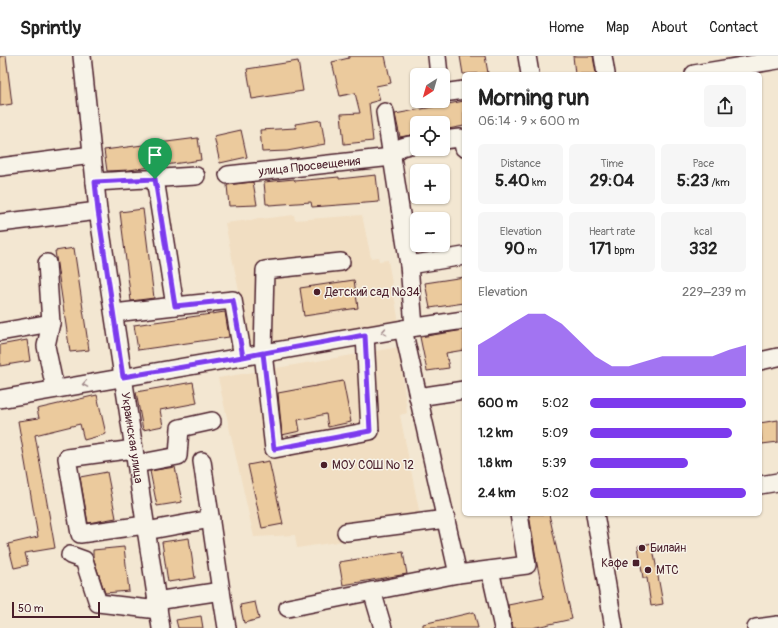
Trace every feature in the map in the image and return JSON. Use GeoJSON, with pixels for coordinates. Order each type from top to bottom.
{"type":"FeatureCollection","features":[{"type":"Feature","properties":{"kind":"street","name":"Украинская улица"},"geometry":{"type":"LineString","coordinates":[[82,56],[98,211],[161,628]]}},
{"type":"Feature","properties":{"kind":"street"},"geometry":{"type":"LineString","coordinates":[[436,56],[438,68]]}},
{"type":"Feature","properties":{"kind":"street"},"geometry":{"type":"LineString","coordinates":[[527,56],[530,72]]}},
{"type":"Feature","properties":{"kind":"street"},"geometry":{"type":"LineString","coordinates":[[603,56],[606,72]]}},
{"type":"Feature","properties":{"kind":"street"},"geometry":{"type":"LineString","coordinates":[[706,72],[778,60]]}},
{"type":"Feature","properties":{"kind":"street"},"geometry":{"type":"LineString","coordinates":[[450,92],[462,90]]}},
{"type":"Feature","properties":{"kind":"street"},"geometry":{"type":"LineString","coordinates":[[385,112],[409,265],[409,328],[418,397],[458,574]]}},
{"type":"Feature","properties":{"kind":"street"},"geometry":{"type":"LineString","coordinates":[[450,139],[460,138],[462,141]]}},
{"type":"Feature","properties":{"kind":"street"},"geometry":{"type":"LineString","coordinates":[[392,157],[396,149],[410,145]]}},
{"type":"Feature","properties":{"kind":"street"},"geometry":{"type":"LineString","coordinates":[[0,168],[92,155]]}},
{"type":"Feature","properties":{"kind":"street","name":"улица Просвещения"},"geometry":{"type":"LineString","coordinates":[[228,175],[392,157]]}},
{"type":"Feature","properties":{"kind":"street"},"geometry":{"type":"LineString","coordinates":[[95,182],[196,176]]}},
{"type":"Feature","properties":{"kind":"street"},"geometry":{"type":"LineString","coordinates":[[155,179],[175,306]]}},
{"type":"Feature","properties":{"kind":"street"},"geometry":{"type":"LineString","coordinates":[[0,223],[98,211]]}},
{"type":"Feature","properties":{"kind":"street"},"geometry":{"type":"LineString","coordinates":[[409,265],[462,256]]}},
{"type":"Feature","properties":{"kind":"street"},"geometry":{"type":"LineString","coordinates":[[341,262],[265,270],[263,353],[274,449],[370,431],[365,335]]}},
{"type":"Feature","properties":{"kind":"street"},"geometry":{"type":"LineString","coordinates":[[46,263],[51,323],[46,346],[55,389]]}},
{"type":"Feature","properties":{"kind":"street"},"geometry":{"type":"LineString","coordinates":[[114,313],[233,300],[243,357]]}},
{"type":"Feature","properties":{"kind":"street"},"geometry":{"type":"LineString","coordinates":[[0,399],[365,335],[462,320]]}},
{"type":"Feature","properties":{"kind":"street"},"geometry":{"type":"LineString","coordinates":[[0,332],[51,323]]}},
{"type":"Feature","properties":{"kind":"street"},"geometry":{"type":"LineString","coordinates":[[762,361],[778,357]]}},
{"type":"Feature","properties":{"kind":"street"},"geometry":{"type":"LineString","coordinates":[[418,397],[462,390]]}},
{"type":"Feature","properties":{"kind":"street"},"geometry":{"type":"LineString","coordinates":[[210,519],[145,528],[80,534],[67,458],[178,456],[180,428],[212,421]]}},
{"type":"Feature","properties":{"kind":"street"},"geometry":{"type":"LineString","coordinates":[[202,461],[221,591],[228,628]]}},
{"type":"Feature","properties":{"kind":"street"},"geometry":{"type":"LineString","coordinates":[[762,485],[778,482]]}},
{"type":"Feature","properties":{"kind":"street"},"geometry":{"type":"LineString","coordinates":[[288,608],[458,574],[527,565],[519,516]]}},
{"type":"Feature","properties":{"kind":"street"},"geometry":{"type":"LineString","coordinates":[[599,516],[614,628]]}},
{"type":"Feature","properties":{"kind":"street"},"geometry":{"type":"LineString","coordinates":[[346,532],[446,519]]}},
{"type":"Feature","properties":{"kind":"street"},"geometry":{"type":"LineString","coordinates":[[70,555],[84,560],[98,602],[157,606],[221,591]]}},
{"type":"Feature","properties":{"kind":"street"},"geometry":{"type":"LineString","coordinates":[[490,570],[503,628]]}},
{"type":"Feature","properties":{"kind":"street"},"geometry":{"type":"LineString","coordinates":[[372,591],[383,628]]}},
{"type":"Feature","properties":{"kind":"street"},"geometry":{"type":"LineString","coordinates":[[756,628],[778,625]]}},
{"type":"Feature","properties":{"kind":"shaded area","name":"Детский сад №34"},"geometry":{"type":"Polygon","coordinates":[[[294,215],[295,220],[362,215],[371,258],[378,257],[379,261],[388,260],[399,323],[250,345],[225,223],[294,215]]]}},
{"type":"Feature","properties":{"kind":"shaded area","name":"МОУ СОШ № 12"},"geometry":{"type":"Polygon","coordinates":[[[399,347],[407,413],[400,415],[420,515],[410,531],[297,548],[295,535],[254,537],[218,378],[399,347]]]}},
{"type":"Feature","properties":{"kind":"building"},"geometry":{"type":"Polygon","coordinates":[[[0,56],[6,56],[12,104],[0,106],[0,56]]]}},
{"type":"Feature","properties":{"kind":"building"},"geometry":{"type":"Polygon","coordinates":[[[349,56],[385,56],[391,83],[376,86],[380,100],[369,103],[373,141],[344,144],[341,114],[360,113],[355,93],[340,96],[332,62],[349,58],[349,56]]]}},
{"type":"Feature","properties":{"kind":"building"},"geometry":{"type":"Polygon","coordinates":[[[460,56],[485,56],[488,72],[463,72],[460,56]]]}},
{"type":"Feature","properties":{"kind":"building"},"geometry":{"type":"Polygon","coordinates":[[[573,56],[593,56],[596,72],[575,72],[573,56]]]}},
{"type":"Feature","properties":{"kind":"building"},"geometry":{"type":"Polygon","coordinates":[[[298,61],[303,91],[252,99],[247,69],[298,61]]]}},
{"type":"Feature","properties":{"kind":"building"},"geometry":{"type":"Polygon","coordinates":[[[462,101],[462,126],[450,129],[450,116],[410,116],[410,135],[400,137],[395,114],[427,108],[450,108],[450,104],[462,101]]]}},
{"type":"Feature","properties":{"kind":"building"},"geometry":{"type":"Polygon","coordinates":[[[321,120],[325,144],[287,151],[262,152],[260,130],[296,128],[295,124],[321,120]]]}},
{"type":"Feature","properties":{"kind":"building"},"geometry":{"type":"Polygon","coordinates":[[[241,130],[247,157],[220,163],[214,136],[241,130]]]}},
{"type":"Feature","properties":{"kind":"building"},"geometry":{"type":"Polygon","coordinates":[[[198,138],[201,160],[129,170],[107,171],[104,150],[198,138]]]}},
{"type":"Feature","properties":{"kind":"building"},"geometry":{"type":"Polygon","coordinates":[[[376,175],[379,202],[312,207],[311,202],[266,204],[264,182],[339,177],[339,179],[376,175]]]}},
{"type":"Feature","properties":{"kind":"building"},"geometry":{"type":"Polygon","coordinates":[[[253,182],[257,205],[229,206],[227,185],[253,182]]]}},
{"type":"Feature","properties":{"kind":"building"},"geometry":{"type":"Polygon","coordinates":[[[143,209],[154,298],[131,301],[120,212],[143,209]]]}},
{"type":"Feature","properties":{"kind":"building"},"geometry":{"type":"Polygon","coordinates":[[[74,248],[89,350],[70,352],[55,251],[74,248]]]}},
{"type":"Feature","properties":{"kind":"building"},"geometry":{"type":"Polygon","coordinates":[[[462,277],[462,303],[430,308],[425,283],[462,277]]]}},
{"type":"Feature","properties":{"kind":"building","name":"Детский сад №34"},"geometry":{"type":"Polygon","coordinates":[[[354,280],[358,308],[304,316],[300,288],[354,280]]]}},
{"type":"Feature","properties":{"kind":"building"},"geometry":{"type":"Polygon","coordinates":[[[225,312],[229,337],[138,350],[134,325],[225,312]]]}},
{"type":"Feature","properties":{"kind":"building"},"geometry":{"type":"Polygon","coordinates":[[[462,330],[462,350],[446,353],[449,368],[427,371],[420,337],[462,330]]]}},
{"type":"Feature","properties":{"kind":"building"},"geometry":{"type":"Polygon","coordinates":[[[27,340],[30,361],[0,366],[0,345],[27,340]]]}},
{"type":"Feature","properties":{"kind":"building","name":"МОУ СОШ № 12"},"geometry":{"type":"Polygon","coordinates":[[[343,381],[351,422],[328,427],[326,414],[298,420],[300,431],[282,435],[278,393],[343,381]]]}},
{"type":"Feature","properties":{"kind":"building"},"geometry":{"type":"Polygon","coordinates":[[[193,382],[197,403],[160,410],[163,426],[143,430],[136,392],[193,382]]]}},
{"type":"Feature","properties":{"kind":"building"},"geometry":{"type":"Polygon","coordinates":[[[97,395],[106,434],[84,440],[80,424],[35,435],[55,548],[25,553],[28,565],[14,568],[8,544],[38,537],[18,421],[39,418],[37,409],[97,395]]]}},
{"type":"Feature","properties":{"kind":"building"},"geometry":{"type":"Polygon","coordinates":[[[778,420],[778,442],[762,444],[762,423],[778,420]]]}},
{"type":"Feature","properties":{"kind":"building"},"geometry":{"type":"Polygon","coordinates":[[[269,461],[283,524],[262,528],[248,465],[269,461]]]}},
{"type":"Feature","properties":{"kind":"building"},"geometry":{"type":"Polygon","coordinates":[[[175,467],[182,502],[157,506],[150,471],[175,467]]]}},
{"type":"Feature","properties":{"kind":"building"},"geometry":{"type":"Polygon","coordinates":[[[107,472],[116,518],[88,523],[80,477],[107,472]]]}},
{"type":"Feature","properties":{"kind":"building"},"geometry":{"type":"Polygon","coordinates":[[[529,516],[549,516],[572,619],[532,628],[513,628],[508,605],[544,598],[529,516]]]}},
{"type":"Feature","properties":{"kind":"building"},"geometry":{"type":"Polygon","coordinates":[[[189,538],[195,578],[168,582],[162,542],[189,538]]]}},
{"type":"Feature","properties":{"kind":"building"},"geometry":{"type":"Polygon","coordinates":[[[652,543],[663,604],[651,606],[647,578],[643,578],[638,546],[652,543]]]}},
{"type":"Feature","properties":{"kind":"building"},"geometry":{"type":"Polygon","coordinates":[[[124,547],[129,591],[105,593],[93,557],[93,550],[124,547]]]}},
{"type":"Feature","properties":{"kind":"building"},"geometry":{"type":"Polygon","coordinates":[[[403,552],[407,574],[343,585],[339,562],[403,552]]]}},
{"type":"Feature","properties":{"kind":"building"},"geometry":{"type":"Polygon","coordinates":[[[255,602],[259,619],[244,623],[240,605],[255,602]]]}},
{"type":"Feature","properties":{"kind":"building"},"geometry":{"type":"Polygon","coordinates":[[[474,612],[478,628],[423,628],[423,624],[474,612]]]}},
{"type":"Feature","properties":{"kind":"building"},"geometry":{"type":"Polygon","coordinates":[[[201,616],[203,628],[178,628],[176,620],[201,616]]]}},
{"type":"Feature","properties":{"kind":"place","name":"Детский сад №34"},"geometry":{"type":"Point","coordinates":[317,292]}},
{"type":"Feature","properties":{"kind":"place","name":"МОУ СОШ № 12"},"geometry":{"type":"Point","coordinates":[324,465]}},
{"type":"Feature","properties":{"kind":"place","name":"Билайн"},"geometry":{"type":"Point","coordinates":[642,548]}},
{"type":"Feature","properties":{"kind":"place","name":"Кафе"},"geometry":{"type":"Point","coordinates":[636,563]}},
{"type":"Feature","properties":{"kind":"place","name":"МТС"},"geometry":{"type":"Point","coordinates":[648,570]}},
{"type":"Feature","properties":{"kind":"route"},"geometry":{"type":"LineString","coordinates":[[155,179],[95,182],[123,377],[243,357],[263,353],[274,449],[370,431],[365,335],[263,353],[243,357],[233,300],[175,306],[155,179]]}}]}
